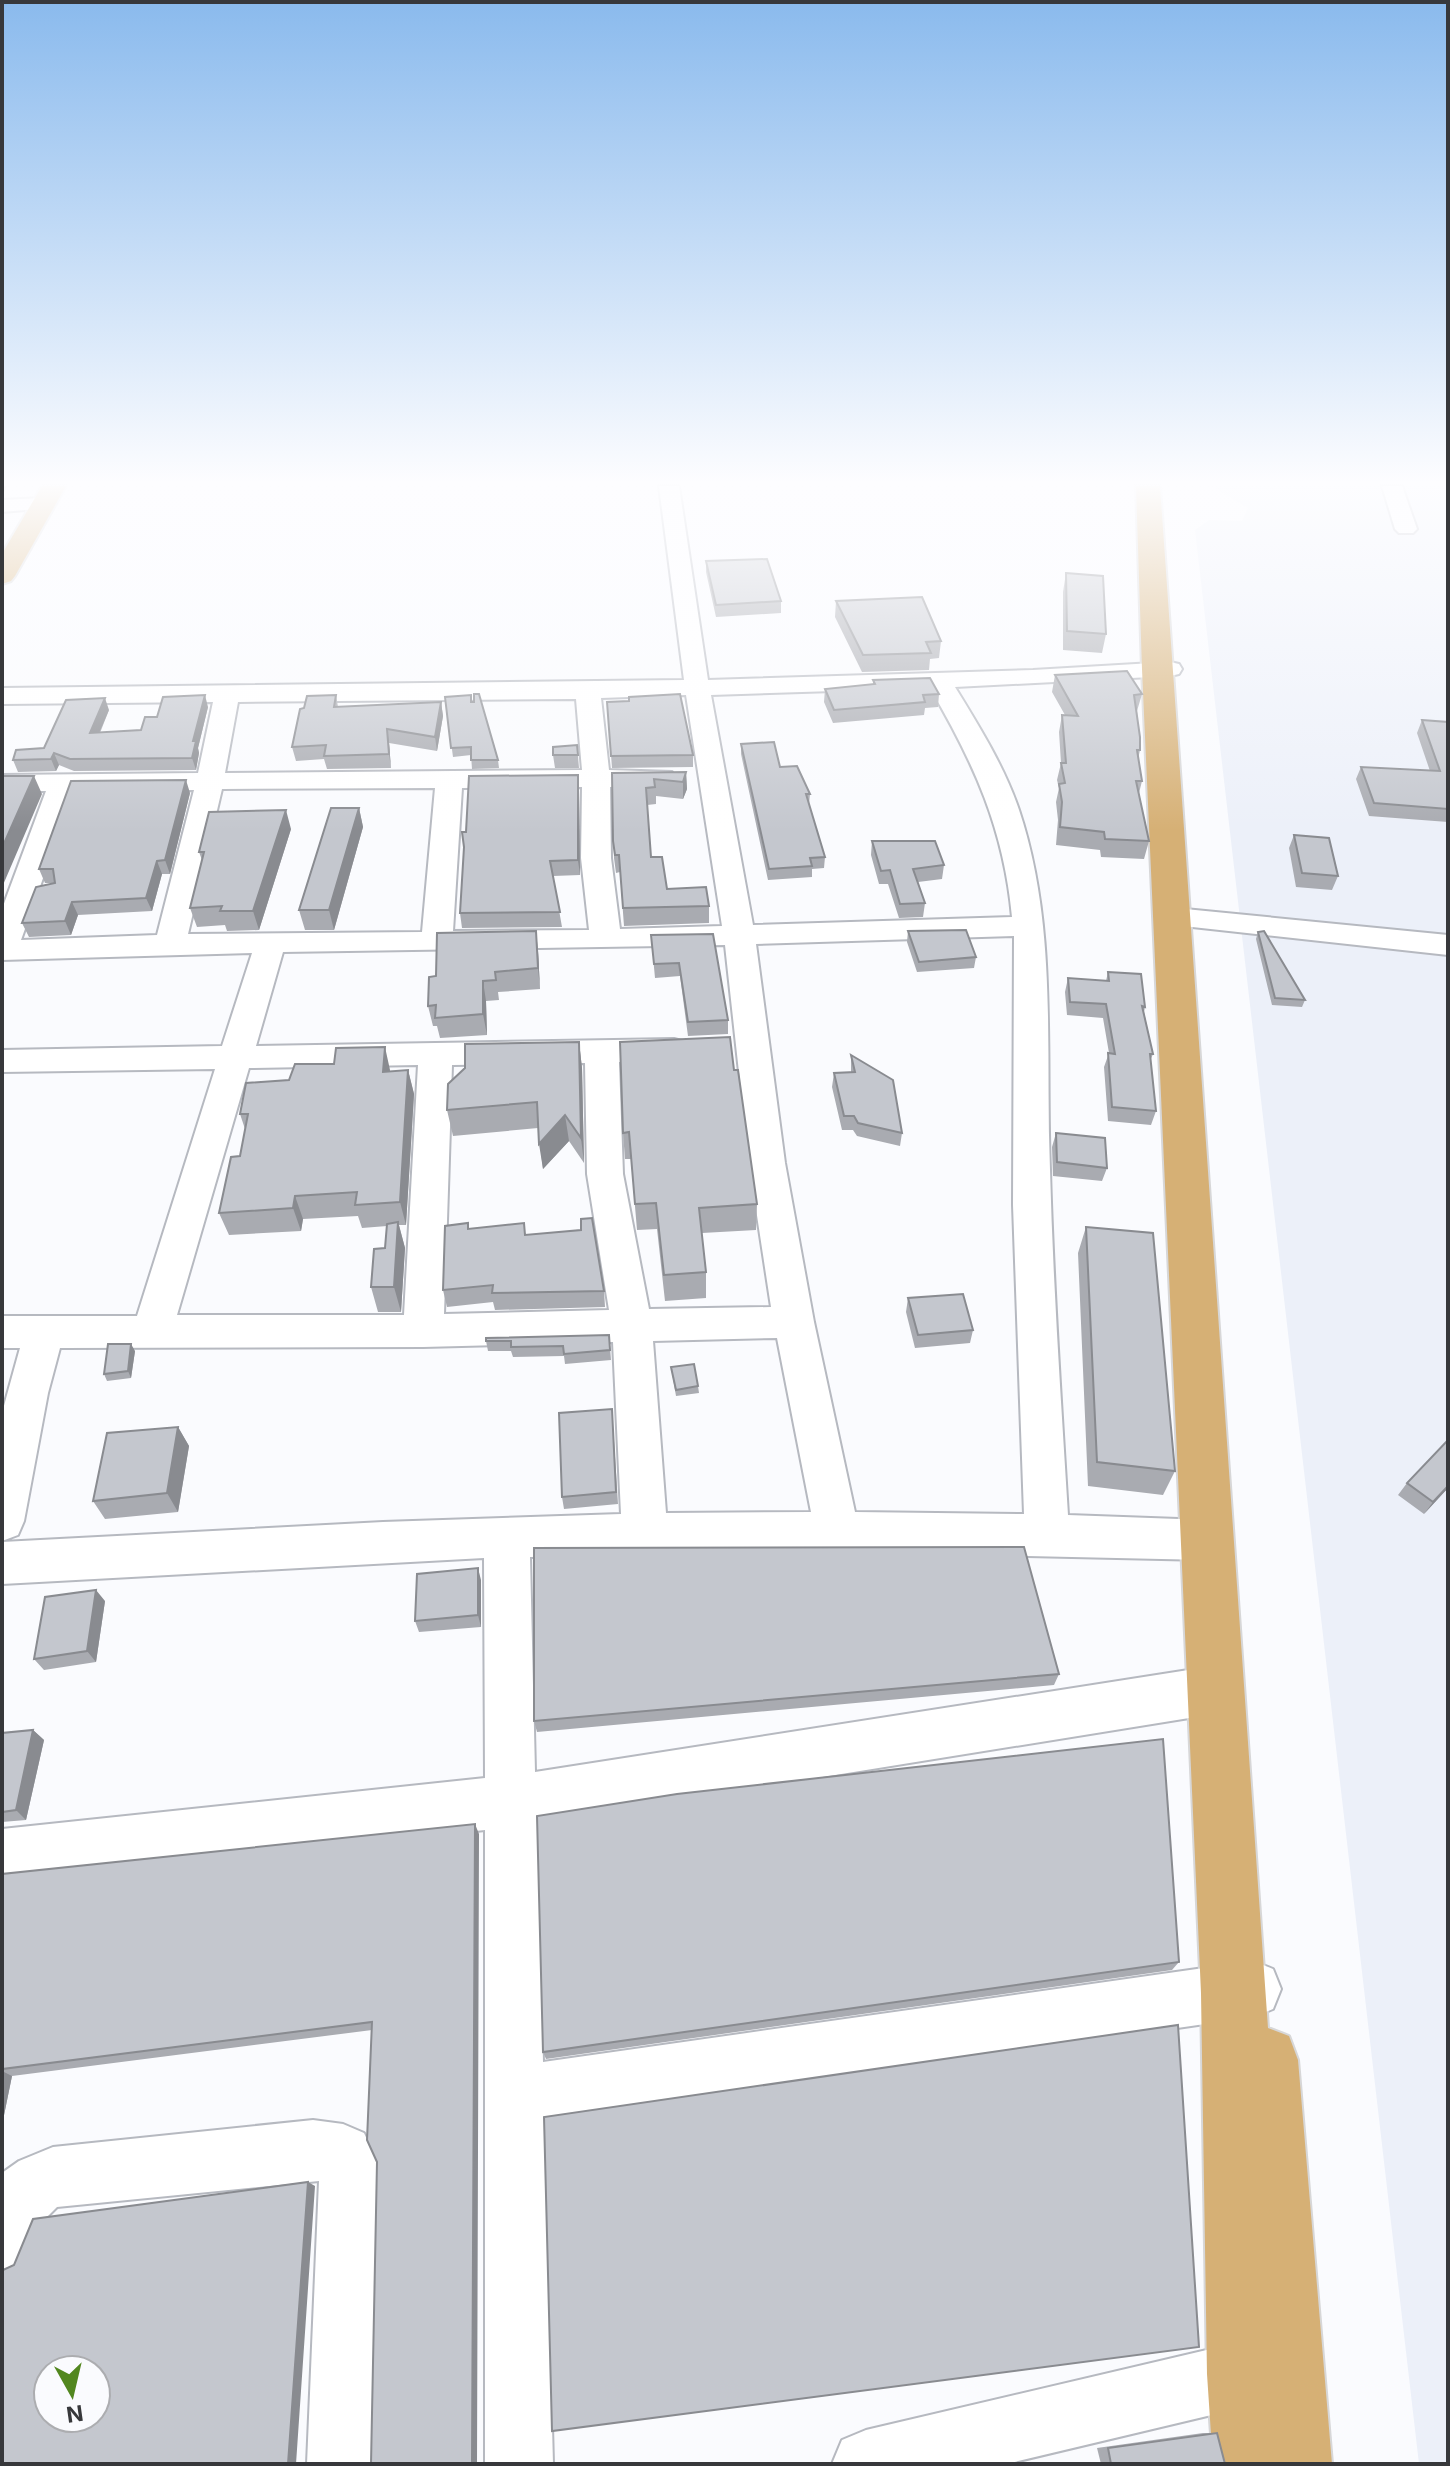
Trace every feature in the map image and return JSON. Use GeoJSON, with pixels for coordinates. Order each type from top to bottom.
{"type":"FeatureCollection","features":[{"type":"Feature","properties":{"kind":"main road"},"geometry":{"type":"LineString","coordinates":[[1157,601],[1185,918],[1222,1487],[1206,1540]]}},
{"type":"Feature","properties":{"kind":"main road"},"geometry":{"type":"LineString","coordinates":[[1162,601],[1214,1690],[1247,1990],[1266,2379],[1252,2464]]}},
{"type":"Feature","properties":{"kind":"main road"},"geometry":{"type":"LineString","coordinates":[[1266,2379],[1293,2464]]}},
{"type":"Feature","properties":{"kind":"street"},"geometry":{"type":"LineString","coordinates":[[685,601],[739,935],[728,1049],[767,1163],[794,1322],[837,1532]]}},
{"type":"Feature","properties":{"kind":"street"},"geometry":{"type":"LineString","coordinates":[[2,696],[588,691],[939,681],[1163,669]]}},
{"type":"Feature","properties":{"kind":"street"},"geometry":{"type":"LineString","coordinates":[[939,681],[969,732],[1005,809],[1027,893],[1033,970],[1031,1157],[1047,1533]]}},
{"type":"Feature","properties":{"kind":"street"},"geometry":{"type":"LineString","coordinates":[[588,691],[596,779],[596,858],[606,939]]}},
{"type":"Feature","properties":{"kind":"street"},"geometry":{"type":"LineString","coordinates":[[170,944],[210,782],[227,694]]}},
{"type":"Feature","properties":{"kind":"street"},"geometry":{"type":"LineString","coordinates":[[2,783],[713,778]]}},
{"type":"Feature","properties":{"kind":"street"},"geometry":{"type":"LineString","coordinates":[[437,941],[449,780]]}},
{"type":"Feature","properties":{"kind":"street"},"geometry":{"type":"LineString","coordinates":[[63,783],[2,950],[170,944],[606,939],[1029,926]]}},
{"type":"Feature","properties":{"kind":"street"},"geometry":{"type":"LineString","coordinates":[[1185,918],[1448,945]]}},
{"type":"Feature","properties":{"kind":"street"},"geometry":{"type":"LineString","coordinates":[[152,1331],[270,944]]}},
{"type":"Feature","properties":{"kind":"street"},"geometry":{"type":"LineString","coordinates":[[2,1061],[602,1054],[728,1049]]}},
{"type":"Feature","properties":{"kind":"street"},"geometry":{"type":"LineString","coordinates":[[602,1054],[605,1174],[632,1326],[645,1534]]}},
{"type":"Feature","properties":{"kind":"street"},"geometry":{"type":"LineString","coordinates":[[423,1331],[429,1148],[436,1056]]}},
{"type":"Feature","properties":{"kind":"street"},"geometry":{"type":"LineString","coordinates":[[2,1332],[423,1331],[794,1322]]}},
{"type":"Feature","properties":{"kind":"street"},"geometry":{"type":"LineString","coordinates":[[2,1521],[27,1393],[45,1331]]}},
{"type":"Feature","properties":{"kind":"street"},"geometry":{"type":"LineString","coordinates":[[2,1563],[507,1537],[645,1534],[1047,1533],[1206,1540]]}},
{"type":"Feature","properties":{"kind":"street"},"geometry":{"type":"LineString","coordinates":[[507,1537],[519,2464]]}},
{"type":"Feature","properties":{"kind":"street"},"geometry":{"type":"LineString","coordinates":[[2,1855],[512,1801],[1214,1690]]}},
{"type":"Feature","properties":{"kind":"street"},"geometry":{"type":"LineString","coordinates":[[515,2095],[1247,1990]]}},
{"type":"Feature","properties":{"kind":"street"},"geometry":{"type":"LineString","coordinates":[[2,2245],[11,2209],[36,2184],[53,2177],[313,2150],[343,2154],[350,2167],[350,2182],[341,2464]]}},
{"type":"Feature","properties":{"kind":"street"},"geometry":{"type":"LineString","coordinates":[[866,2464],[1266,2379]]}},
{"type":"Feature","properties":{"kind":"shaded area"},"geometry":{"type":"Polygon","coordinates":[[[1203,601],[1448,601],[1448,2464],[1419,2464],[1203,601]]]}},
{"type":"Feature","properties":{"kind":"building"},"geometry":{"type":"Polygon","coordinates":[[[715,601],[780,601],[716,605],[715,601]]]}},
{"type":"Feature","properties":{"kind":"building"},"geometry":{"type":"Polygon","coordinates":[[[836,601],[924,601],[941,641],[926,642],[931,653],[863,655],[836,601]]]}},
{"type":"Feature","properties":{"kind":"building"},"geometry":{"type":"Polygon","coordinates":[[[1066,601],[1104,601],[1106,634],[1067,631],[1066,601]]]}},
{"type":"Feature","properties":{"kind":"building"},"geometry":{"type":"Polygon","coordinates":[[[1127,671],[1142,694],[1134,695],[1142,781],[1136,781],[1149,841],[1105,839],[1104,832],[1060,827],[1062,802],[1059,784],[1065,783],[1061,763],[1066,763],[1062,715],[1078,716],[1055,675],[1127,671]]]}},
{"type":"Feature","properties":{"kind":"building"},"geometry":{"type":"Polygon","coordinates":[[[930,678],[939,694],[923,695],[925,702],[834,710],[825,689],[875,684],[873,680],[930,678]]]}},
{"type":"Feature","properties":{"kind":"building"},"geometry":{"type":"Polygon","coordinates":[[[474,694],[479,694],[498,760],[471,760],[471,747],[451,748],[445,697],[471,695],[471,702],[474,702],[474,694]]]}},
{"type":"Feature","properties":{"kind":"building"},"geometry":{"type":"Polygon","coordinates":[[[680,694],[693,755],[611,756],[607,702],[629,701],[629,697],[680,694]]]}},
{"type":"Feature","properties":{"kind":"building"},"geometry":{"type":"Polygon","coordinates":[[[205,695],[193,741],[196,741],[192,758],[70,759],[54,753],[51,759],[13,760],[16,750],[44,748],[66,700],[105,698],[90,733],[141,730],[145,717],[157,717],[163,697],[205,695]]]}},
{"type":"Feature","properties":{"kind":"building"},"geometry":{"type":"Polygon","coordinates":[[[336,695],[334,707],[441,702],[435,737],[387,729],[389,754],[324,756],[326,745],[292,747],[300,709],[304,708],[307,696],[336,695]]]}},
{"type":"Feature","properties":{"kind":"building"},"geometry":{"type":"Polygon","coordinates":[[[1422,720],[1448,722],[1448,809],[1374,803],[1361,767],[1440,771],[1422,720]]]}},
{"type":"Feature","properties":{"kind":"building"},"geometry":{"type":"Polygon","coordinates":[[[774,742],[780,767],[797,766],[810,794],[806,794],[825,857],[810,858],[812,866],[769,869],[741,744],[774,742]]]}},
{"type":"Feature","properties":{"kind":"building"},"geometry":{"type":"Polygon","coordinates":[[[577,745],[578,755],[553,755],[553,747],[577,745]]]}},
{"type":"Feature","properties":{"kind":"building"},"geometry":{"type":"Polygon","coordinates":[[[686,772],[683,782],[654,779],[655,787],[646,788],[651,857],[662,857],[667,889],[706,887],[709,906],[623,908],[619,855],[615,855],[613,841],[612,773],[686,772]]]}},
{"type":"Feature","properties":{"kind":"building"},"geometry":{"type":"Polygon","coordinates":[[[578,775],[578,860],[550,861],[560,912],[460,913],[462,832],[466,832],[469,776],[578,775]]]}},
{"type":"Feature","properties":{"kind":"building"},"geometry":{"type":"Polygon","coordinates":[[[2,776],[34,776],[2,848],[2,776]]]}},
{"type":"Feature","properties":{"kind":"building"},"geometry":{"type":"Polygon","coordinates":[[[186,780],[165,860],[157,861],[146,898],[72,902],[65,921],[22,923],[36,887],[55,883],[53,869],[39,869],[71,781],[186,780]]]}},
{"type":"Feature","properties":{"kind":"building"},"geometry":{"type":"Polygon","coordinates":[[[331,808],[359,808],[329,910],[299,910],[331,808]]]}},
{"type":"Feature","properties":{"kind":"building"},"geometry":{"type":"Polygon","coordinates":[[[286,810],[253,911],[220,911],[222,906],[190,908],[204,852],[199,852],[209,812],[286,810]]]}},
{"type":"Feature","properties":{"kind":"building"},"geometry":{"type":"Polygon","coordinates":[[[1294,835],[1329,838],[1338,876],[1302,873],[1294,835]]]}},
{"type":"Feature","properties":{"kind":"building"},"geometry":{"type":"Polygon","coordinates":[[[872,841],[935,841],[944,865],[913,869],[925,903],[900,904],[890,870],[881,871],[872,841]]]}},
{"type":"Feature","properties":{"kind":"building"},"geometry":{"type":"Polygon","coordinates":[[[966,930],[976,957],[919,962],[908,931],[966,930]]]}},
{"type":"Feature","properties":{"kind":"building"},"geometry":{"type":"Polygon","coordinates":[[[536,931],[538,968],[495,972],[496,980],[483,981],[483,1014],[435,1018],[436,1005],[428,1006],[429,977],[436,976],[437,933],[536,931]]]}},
{"type":"Feature","properties":{"kind":"building"},"geometry":{"type":"Polygon","coordinates":[[[1264,931],[1305,1000],[1275,998],[1258,932],[1264,931]]]}},
{"type":"Feature","properties":{"kind":"building"},"geometry":{"type":"Polygon","coordinates":[[[713,934],[728,1020],[688,1022],[679,963],[654,964],[651,935],[713,934]]]}},
{"type":"Feature","properties":{"kind":"building"},"geometry":{"type":"Polygon","coordinates":[[[1108,972],[1141,974],[1145,1007],[1142,1006],[1153,1054],[1150,1054],[1156,1111],[1112,1107],[1108,1053],[1115,1054],[1106,1004],[1070,1002],[1068,978],[1109,981],[1108,972]]]}},
{"type":"Feature","properties":{"kind":"building"},"geometry":{"type":"Polygon","coordinates":[[[730,1037],[734,1070],[738,1070],[757,1204],[699,1208],[706,1272],[664,1275],[656,1203],[635,1204],[629,1132],[623,1133],[620,1042],[730,1037]]]}},
{"type":"Feature","properties":{"kind":"building"},"geometry":{"type":"Polygon","coordinates":[[[579,1042],[581,1138],[565,1115],[539,1144],[537,1102],[447,1110],[448,1084],[465,1068],[465,1044],[579,1042]]]}},
{"type":"Feature","properties":{"kind":"building"},"geometry":{"type":"Polygon","coordinates":[[[385,1047],[383,1072],[408,1070],[400,1202],[355,1205],[357,1192],[295,1196],[293,1208],[219,1213],[231,1157],[240,1156],[248,1114],[240,1114],[246,1083],[289,1080],[295,1064],[334,1064],[336,1048],[385,1047]]]}},
{"type":"Feature","properties":{"kind":"building"},"geometry":{"type":"Polygon","coordinates":[[[851,1055],[893,1080],[902,1133],[858,1123],[854,1116],[844,1116],[834,1073],[855,1072],[851,1055]]]}},
{"type":"Feature","properties":{"kind":"building"},"geometry":{"type":"Polygon","coordinates":[[[1056,1133],[1105,1138],[1107,1168],[1057,1162],[1056,1133]]]}},
{"type":"Feature","properties":{"kind":"building"},"geometry":{"type":"Polygon","coordinates":[[[592,1218],[604,1291],[492,1293],[493,1285],[443,1290],[445,1226],[468,1223],[468,1229],[524,1223],[525,1235],[581,1230],[581,1219],[592,1218]]]}},
{"type":"Feature","properties":{"kind":"building"},"geometry":{"type":"Polygon","coordinates":[[[398,1222],[394,1287],[371,1287],[374,1249],[385,1248],[387,1224],[398,1222]]]}},
{"type":"Feature","properties":{"kind":"building"},"geometry":{"type":"Polygon","coordinates":[[[1086,1227],[1153,1233],[1175,1471],[1097,1462],[1086,1227]]]}},
{"type":"Feature","properties":{"kind":"building"},"geometry":{"type":"Polygon","coordinates":[[[963,1294],[973,1330],[918,1335],[908,1298],[963,1294]]]}},
{"type":"Feature","properties":{"kind":"building"},"geometry":{"type":"Polygon","coordinates":[[[609,1335],[610,1350],[564,1354],[563,1346],[511,1347],[511,1341],[486,1341],[486,1338],[609,1335]]]}},
{"type":"Feature","properties":{"kind":"building"},"geometry":{"type":"Polygon","coordinates":[[[108,1344],[131,1344],[128,1371],[104,1374],[108,1344]]]}},
{"type":"Feature","properties":{"kind":"building"},"geometry":{"type":"Polygon","coordinates":[[[694,1364],[698,1386],[676,1390],[671,1367],[694,1364]]]}},
{"type":"Feature","properties":{"kind":"building"},"geometry":{"type":"Polygon","coordinates":[[[612,1409],[616,1492],[562,1497],[559,1413],[612,1409]]]}},
{"type":"Feature","properties":{"kind":"building"},"geometry":{"type":"Polygon","coordinates":[[[178,1427],[167,1493],[93,1501],[107,1433],[178,1427]]]}},
{"type":"Feature","properties":{"kind":"building"},"geometry":{"type":"Polygon","coordinates":[[[1448,1440],[1448,1486],[1433,1502],[1407,1483],[1448,1440]]]}},
{"type":"Feature","properties":{"kind":"building"},"geometry":{"type":"Polygon","coordinates":[[[1024,1547],[1059,1674],[534,1721],[534,1548],[1024,1547]]]}},
{"type":"Feature","properties":{"kind":"building"},"geometry":{"type":"Polygon","coordinates":[[[478,1568],[478,1615],[415,1621],[417,1574],[478,1568]]]}},
{"type":"Feature","properties":{"kind":"building"},"geometry":{"type":"Polygon","coordinates":[[[96,1590],[87,1651],[34,1659],[45,1597],[96,1590]]]}},
{"type":"Feature","properties":{"kind":"building"},"geometry":{"type":"Polygon","coordinates":[[[33,1730],[16,1810],[2,1812],[2,1733],[33,1730]]]}},
{"type":"Feature","properties":{"kind":"building"},"geometry":{"type":"Polygon","coordinates":[[[1163,1739],[1179,1962],[543,2052],[537,1816],[677,1794],[1163,1739]]]}},
{"type":"Feature","properties":{"kind":"building"},"geometry":{"type":"Polygon","coordinates":[[[475,1824],[472,2464],[371,2464],[377,2162],[367,2140],[372,2022],[2,2069],[2,1874],[475,1824]]]}},
{"type":"Feature","properties":{"kind":"building"},"geometry":{"type":"Polygon","coordinates":[[[1178,2025],[1199,2347],[552,2431],[544,2117],[1178,2025]]]}},
{"type":"Feature","properties":{"kind":"building"},"geometry":{"type":"Polygon","coordinates":[[[308,2182],[288,2464],[2,2464],[2,2275],[3,2270],[14,2265],[33,2219],[308,2182]]]}},
{"type":"Feature","properties":{"kind":"building"},"geometry":{"type":"Polygon","coordinates":[[[1217,2433],[1225,2464],[1111,2464],[1108,2448],[1217,2433]]]}}]}
